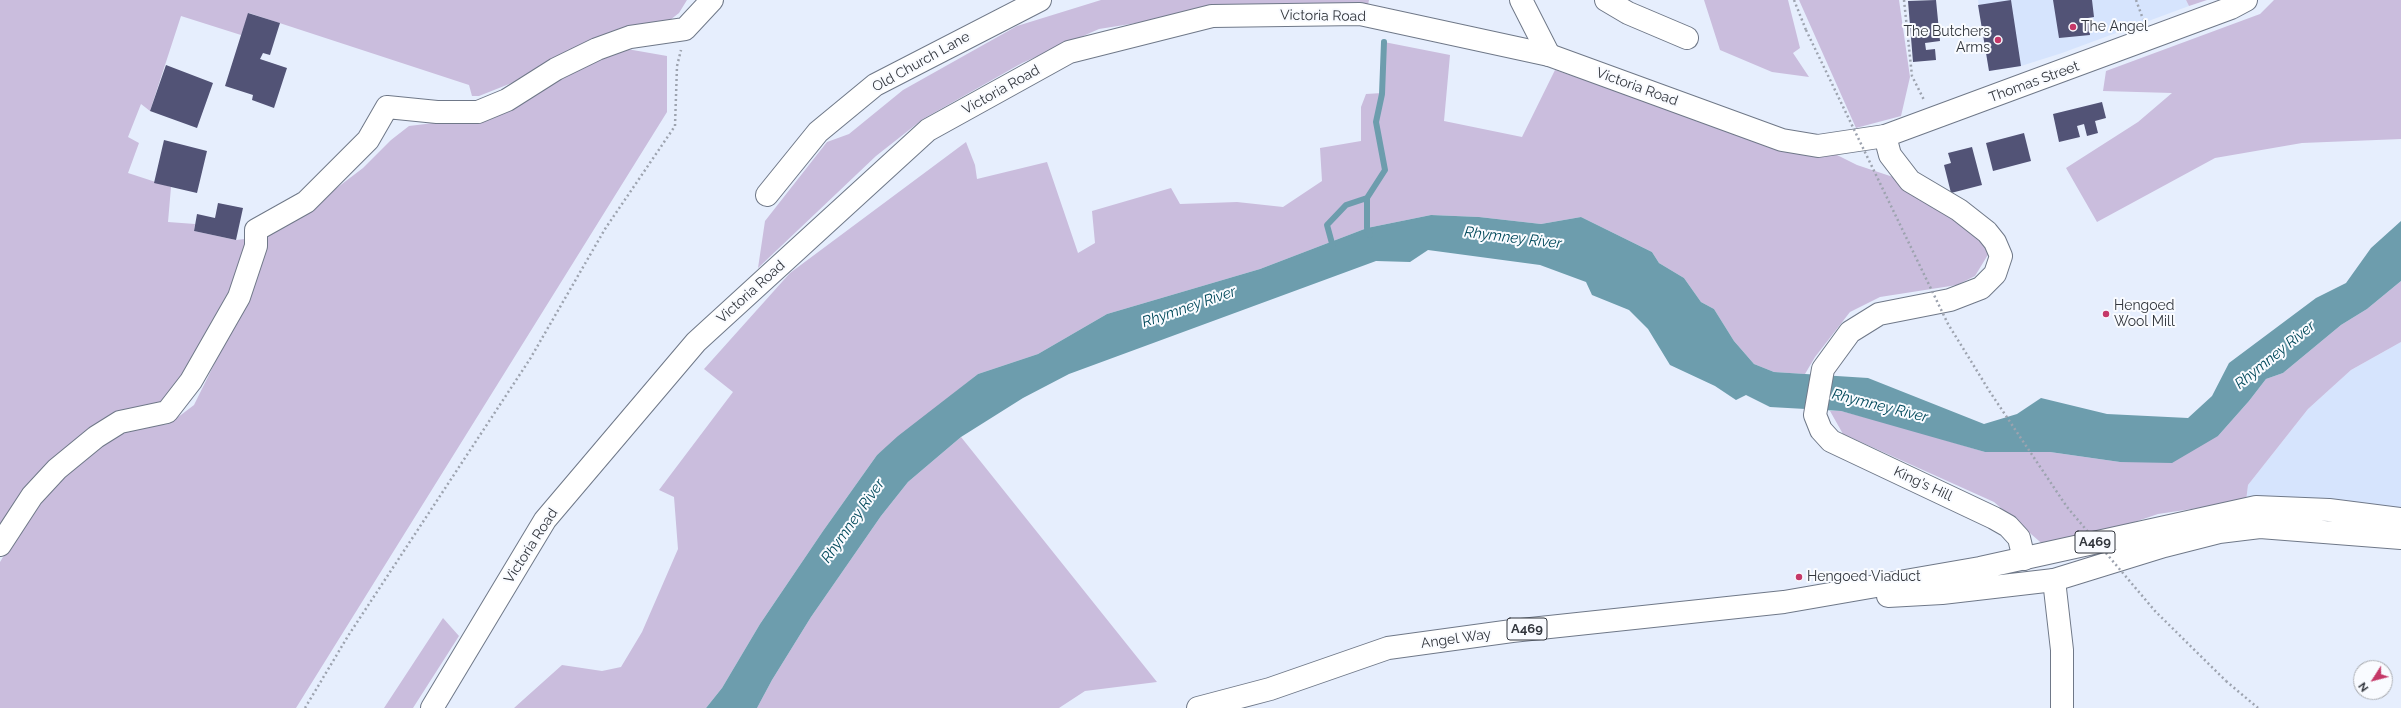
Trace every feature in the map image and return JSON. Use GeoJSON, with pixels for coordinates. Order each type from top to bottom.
{"type":"FeatureCollection","features":[{"type":"Feature","properties":{"kind":"main road"},"geometry":{"type":"LineString","coordinates":[[0,545],[32,496],[57,469],[96,437],[120,422],[167,412],[191,380],[239,297],[256,246],[256,230],[306,202],[368,140],[387,107],[437,112],[478,112],[507,100],[556,69],[597,49],[630,37],[685,29],[712,0]]}},
{"type":"Feature","properties":{"kind":"main road","name":"Old Church Lane"},"geometry":{"type":"LineString","coordinates":[[767,195],[818,132],[875,85],[1040,0]]}},
{"type":"Feature","properties":{"kind":"main road"},"geometry":{"type":"LineString","coordinates":[[1521,0],[1549,55]]}},
{"type":"Feature","properties":{"kind":"main road"},"geometry":{"type":"LineString","coordinates":[[1606,0],[1628,14],[1687,38]]}},
{"type":"Feature","properties":{"kind":"main road","name":"Thomas Street"},"geometry":{"type":"LineString","coordinates":[[1818,146],[1884,136],[2224,11],[2246,0]]}},
{"type":"Feature","properties":{"kind":"main road","name":"Victoria Road"},"geometry":{"type":"LineString","coordinates":[[432,708],[544,520],[696,342],[928,130],[1069,52],[1212,16],[1360,14],[1549,55],[1782,140],[1818,146]]}},
{"type":"Feature","properties":{"kind":"main road","name":"King's Hill"},"geometry":{"type":"LineString","coordinates":[[1884,136],[1890,155],[1910,181],[1959,210],[1987,232],[1995,242],[2000,256],[1995,274],[1981,288],[1950,300],[1879,314],[1850,332],[1823,369],[1816,415],[1821,430],[1831,441],[2008,526],[2019,538],[2024,559]]}},
{"type":"Feature","properties":{"kind":"main road","name":"A469"},"geometry":{"type":"LineString","coordinates":[[1791,600],[2024,559],[2256,507],[2329,510],[2401,519]]}},
{"type":"Feature","properties":{"kind":"main road","name":"A469"},"geometry":{"type":"LineString","coordinates":[[1791,600],[1942,593],[2054,580],[2164,546],[2219,532],[2260,527],[2401,538]]}},
{"type":"Feature","properties":{"kind":"main road"},"geometry":{"type":"LineString","coordinates":[[2054,580],[2062,650],[2062,708]]}},
{"type":"Feature","properties":{"kind":"main road","name":"Angel Way"},"geometry":{"type":"LineString","coordinates":[[1198,708],[1270,689],[1388,648],[1512,631],[1791,600]]}},
{"type":"Feature","properties":{"kind":"main road","name":"Angel Way"},"geometry":{"type":"LineString","coordinates":[[1246,708],[1270,689]]}},
{"type":"Feature","properties":{"kind":"path"},"geometry":{"type":"LineString","coordinates":[[1794,0],[1806,30],[1948,324],[1990,392],[2067,506],[2155,611],[2226,681],[2258,708]]}},
{"type":"Feature","properties":{"kind":"path"},"geometry":{"type":"LineString","coordinates":[[1904,0],[1912,76],[1932,119]]}},
{"type":"Feature","properties":{"kind":"path"},"geometry":{"type":"LineString","coordinates":[[2136,0],[2145,26]]}},
{"type":"Feature","properties":{"kind":"path"},"geometry":{"type":"LineString","coordinates":[[305,708],[348,636],[530,359],[605,229],[675,126],[678,66],[685,29]]}},
{"type":"Feature","properties":{"kind":"shaded area"},"geometry":{"type":"Polygon","coordinates":[[[0,0],[687,0],[679,13],[670,20],[479,96],[472,96],[469,85],[249,13],[241,35],[181,16],[150,111],[141,104],[128,137],[139,143],[128,173],[171,187],[168,222],[195,224],[194,231],[236,240],[253,238],[234,289],[200,351],[161,406],[132,408],[107,417],[0,530],[0,0]]]}},
{"type":"Feature","properties":{"kind":"shaded area"},"geometry":{"type":"Polygon","coordinates":[[[1101,0],[1369,0],[1368,5],[1249,5],[1099,29],[1022,63],[923,119],[876,156],[758,268],[765,221],[827,142],[849,134],[903,90],[1017,26],[1101,0]]]}},
{"type":"Feature","properties":{"kind":"shaded area"},"geometry":{"type":"Polygon","coordinates":[[[1704,0],[1788,0],[1800,48],[1793,53],[1809,77],[1772,72],[1720,50],[1704,0]]]}},
{"type":"Feature","properties":{"kind":"shaded area"},"geometry":{"type":"Polygon","coordinates":[[[1799,0],[1899,0],[1910,77],[1901,116],[1856,128],[1799,0]]]}},
{"type":"Feature","properties":{"kind":"shaded area"},"geometry":{"type":"Polygon","coordinates":[[[1978,0],[2186,0],[2189,6],[2062,53],[2021,66],[1989,71],[1978,0]]]}},
{"type":"Feature","properties":{"kind":"shaded area"},"geometry":{"type":"Polygon","coordinates":[[[2186,0],[2207,0],[2189,6],[2186,0]]]}},
{"type":"Feature","properties":{"kind":"shaded area"},"geometry":{"type":"Polygon","coordinates":[[[2274,0],[2401,0],[2401,139],[2302,143],[2215,158],[2097,222],[2066,168],[2138,122],[2172,93],[2103,91],[2106,71],[2260,14],[2274,0]]]}},
{"type":"Feature","properties":{"kind":"shaded area"},"geometry":{"type":"Polygon","coordinates":[[[1384,42],[1450,55],[1444,121],[1522,137],[1555,70],[1785,147],[1837,155],[1857,165],[1896,178],[1941,212],[1982,238],[1989,253],[1975,276],[1957,285],[1880,297],[1850,312],[1815,357],[1805,374],[1774,372],[1754,364],[1734,341],[1714,309],[1701,302],[1684,278],[1659,263],[1652,252],[1581,217],[1541,224],[1479,217],[1431,215],[1367,228],[1260,269],[1107,314],[1038,354],[978,374],[877,455],[760,624],[722,688],[706,708],[514,708],[562,665],[602,671],[621,667],[642,632],[678,549],[674,497],[659,490],[733,392],[704,369],[790,273],[966,142],[975,165],[977,179],[1047,162],[1078,253],[1095,243],[1092,211],[1171,188],[1180,204],[1237,202],[1283,207],[1322,181],[1320,148],[1361,141],[1361,107],[1366,94],[1382,93],[1384,42]]]}},
{"type":"Feature","properties":{"kind":"shaded area"},"geometry":{"type":"Polygon","coordinates":[[[627,49],[667,56],[667,112],[296,708],[0,708],[0,562],[25,520],[49,487],[97,445],[125,429],[169,424],[194,405],[252,288],[264,236],[313,206],[363,168],[391,140],[409,126],[450,121],[627,49]]]}},
{"type":"Feature","properties":{"kind":"shaded area"},"geometry":{"type":"Polygon","coordinates":[[[2401,281],[2401,342],[2351,370],[2308,409],[2248,485],[2246,501],[2158,514],[2108,531],[2046,547],[1994,502],[1843,434],[1830,411],[1841,411],[1895,425],[1985,452],[2050,452],[2120,462],[2218,436],[2266,379],[2283,373],[2341,325],[2367,309],[2401,281]]]}},
{"type":"Feature","properties":{"kind":"shaded area"},"geometry":{"type":"Polygon","coordinates":[[[2401,342],[2401,512],[2246,501],[2248,485],[2308,409],[2351,370],[2401,342]]]}},
{"type":"Feature","properties":{"kind":"shaded area"},"geometry":{"type":"Polygon","coordinates":[[[961,437],[1157,682],[1085,691],[1059,708],[757,708],[772,680],[811,617],[881,516],[908,482],[961,437]]]}},
{"type":"Feature","properties":{"kind":"shaded area"},"geometry":{"type":"Polygon","coordinates":[[[443,618],[459,636],[413,708],[384,708],[443,618]]]}},
{"type":"Feature","properties":{"kind":"water","name":"Rhymney River"},"geometry":{"type":"Polygon","coordinates":[[[1431,215],[1479,217],[1541,224],[1581,217],[1652,252],[1659,263],[1684,278],[1701,302],[1714,309],[1734,341],[1754,364],[1774,372],[1868,378],[1984,424],[2017,414],[2041,398],[2107,414],[2188,418],[2212,396],[2229,363],[2316,298],[2346,283],[2371,248],[2401,221],[2401,281],[2367,309],[2341,325],[2283,373],[2266,379],[2218,436],[2172,463],[2120,462],[2050,452],[1985,452],[1841,411],[1770,407],[1746,395],[1736,400],[1715,386],[1670,365],[1648,329],[1629,310],[1592,295],[1586,282],[1540,265],[1428,250],[1410,262],[1376,261],[1069,374],[1023,398],[961,437],[908,482],[881,516],[811,617],[772,680],[757,708],[706,708],[722,688],[760,624],[877,455],[898,436],[978,374],[1038,354],[1107,314],[1260,269],[1367,228],[1431,215]]]}},
{"type":"Feature","properties":{"kind":"building"},"geometry":{"type":"Polygon","coordinates":[[[1936,0],[1940,41],[1925,43],[1926,50],[1935,49],[1936,60],[1913,62],[1908,1],[1936,0]]]}},
{"type":"Feature","properties":{"kind":"building"},"geometry":{"type":"Polygon","coordinates":[[[2011,0],[2021,66],[1989,71],[1978,5],[2011,0]]]}},
{"type":"Feature","properties":{"kind":"building","name":"The Angel"},"geometry":{"type":"Polygon","coordinates":[[[2053,0],[2092,0],[2094,17],[2088,18],[2090,35],[2059,38],[2053,0]]]}},
{"type":"Feature","properties":{"kind":"building"},"geometry":{"type":"Polygon","coordinates":[[[248,13],[280,23],[270,55],[263,53],[260,59],[287,68],[274,108],[252,100],[253,95],[225,86],[248,13]]]}},
{"type":"Feature","properties":{"kind":"building"},"geometry":{"type":"Polygon","coordinates":[[[166,65],[213,83],[197,128],[150,111],[166,65]]]}},
{"type":"Feature","properties":{"kind":"building"},"geometry":{"type":"Polygon","coordinates":[[[2102,102],[2106,118],[2095,121],[2098,133],[2087,136],[2084,124],[2077,126],[2080,137],[2059,142],[2053,114],[2102,102]]]}},
{"type":"Feature","properties":{"kind":"building"},"geometry":{"type":"Polygon","coordinates":[[[2024,133],[2031,161],[1993,171],[1986,143],[2024,133]]]}},
{"type":"Feature","properties":{"kind":"building"},"geometry":{"type":"Polygon","coordinates":[[[164,140],[207,151],[197,193],[154,183],[164,140]]]}},
{"type":"Feature","properties":{"kind":"building"},"geometry":{"type":"Polygon","coordinates":[[[1972,147],[1982,185],[1951,193],[1944,165],[1951,163],[1948,153],[1972,147]]]}},
{"type":"Feature","properties":{"kind":"building"},"geometry":{"type":"Polygon","coordinates":[[[218,203],[243,208],[236,240],[194,231],[197,214],[215,218],[218,203]]]}},
{"type":"Feature","properties":{"kind":"waterway"},"geometry":{"type":"LineString","coordinates":[[1370,235],[1367,228],[1367,198],[1385,170],[1376,122],[1382,94],[1384,42]]}},
{"type":"Feature","properties":{"kind":"waterway"},"geometry":{"type":"LineString","coordinates":[[1333,247],[1327,225],[1346,205],[1367,198]]}},
{"type":"Feature","properties":{"kind":"place","name":"The Angel"},"geometry":{"type":"Point","coordinates":[2073,27]}},
{"type":"Feature","properties":{"kind":"place","name":"The Butchers Arms"},"geometry":{"type":"Point","coordinates":[1998,40]}},
{"type":"Feature","properties":{"kind":"place","name":"Hengoed Wool Mill"},"geometry":{"type":"Point","coordinates":[2106,314]}},
{"type":"Feature","properties":{"kind":"place","name":"Hengoed Viaduct"},"geometry":{"type":"Point","coordinates":[1799,577]}}]}
